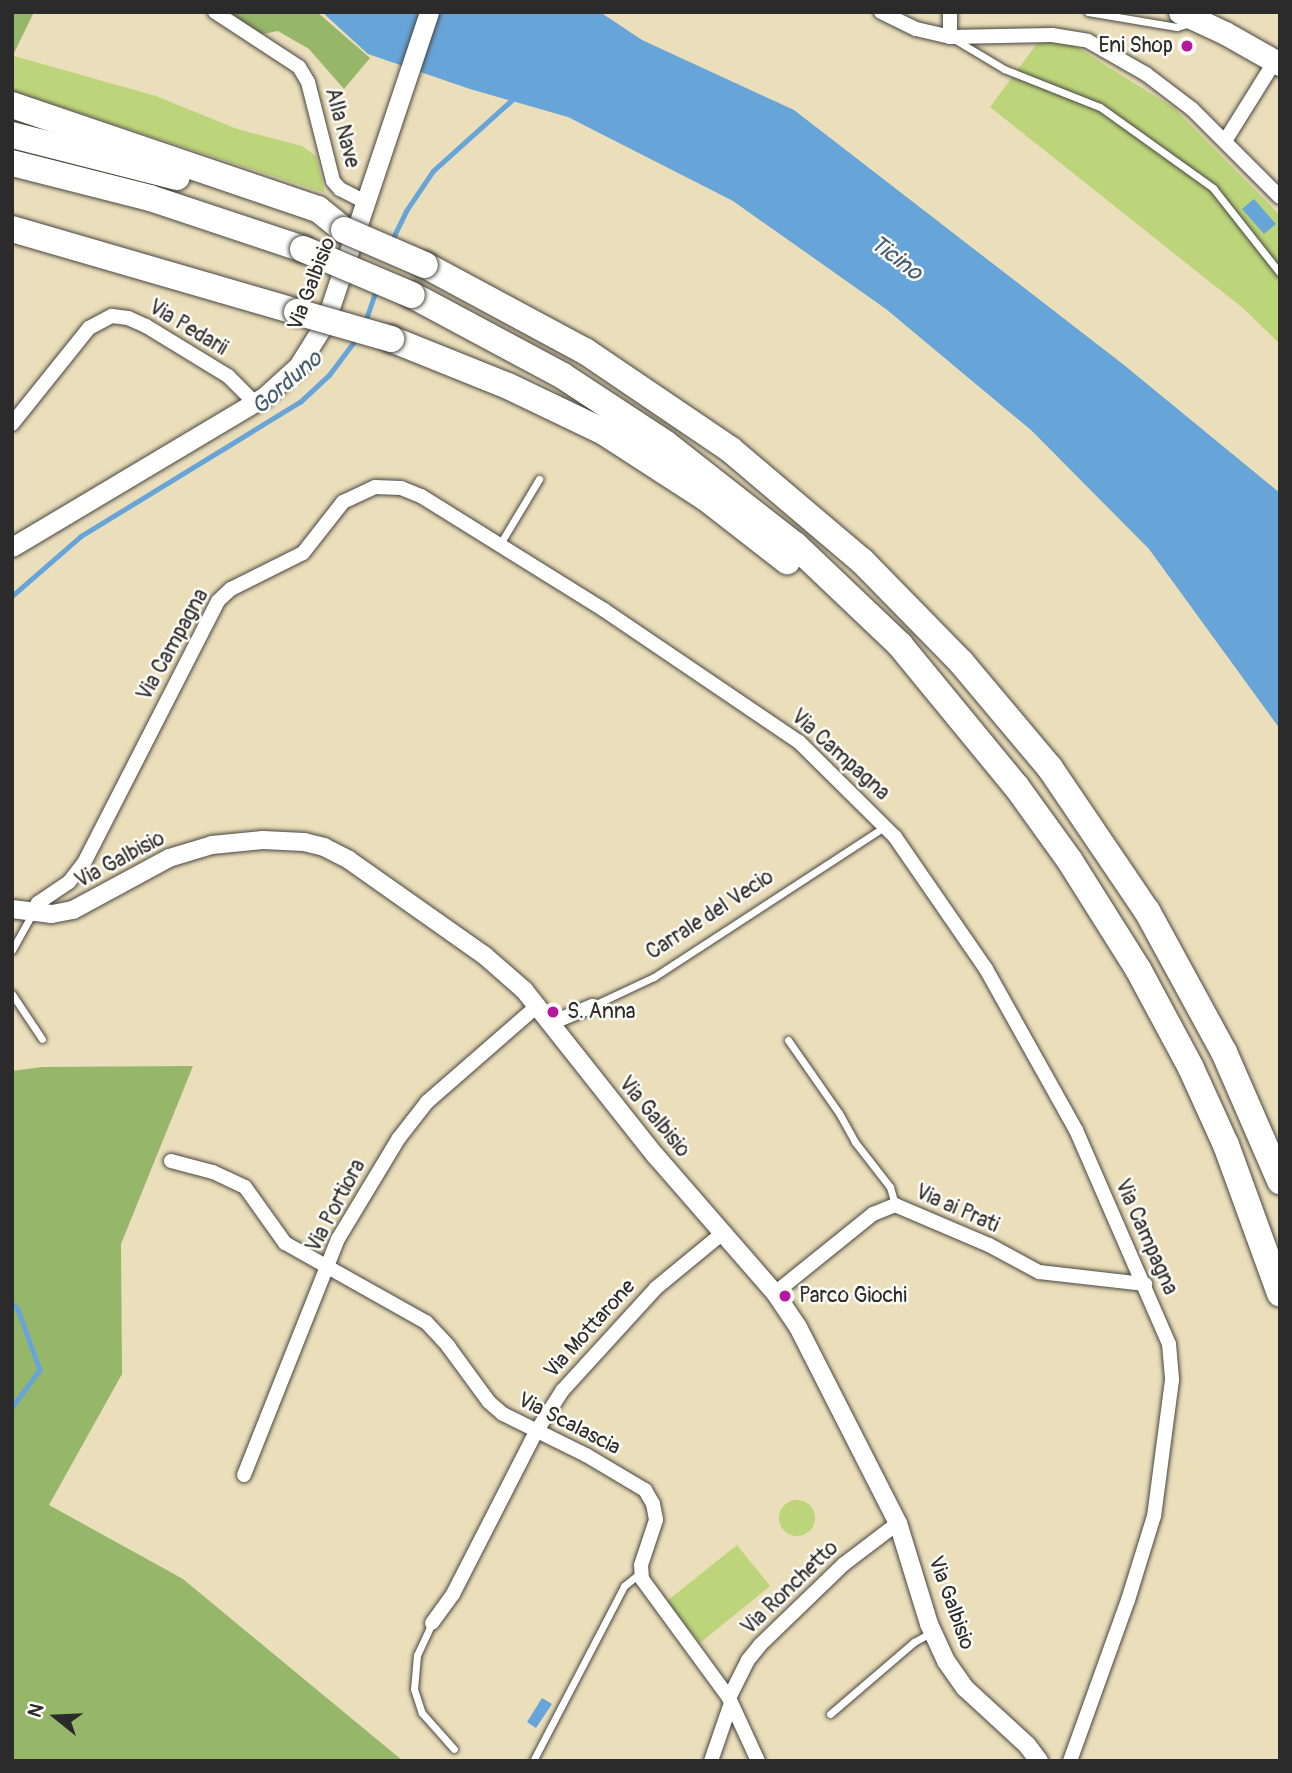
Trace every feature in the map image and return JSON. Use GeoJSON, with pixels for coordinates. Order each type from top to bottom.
{"type":"FeatureCollection","features":[{"type":"Feature","properties":{"kind":"highway"},"geometry":{"type":"LineString","coordinates":[[12,105],[315,216],[425,265],[585,351],[660,399],[731,450],[862,561],[951,652],[1050,768],[1141,901],[1174,956],[1224,1052],[1280,1181]]}},
{"type":"Feature","properties":{"kind":"highway"},"geometry":{"type":"LineString","coordinates":[[12,135],[148,169],[315,216]]}},
{"type":"Feature","properties":{"kind":"highway"},"geometry":{"type":"LineString","coordinates":[[12,163],[150,198],[303,249],[412,295],[493,336],[580,386],[733,493],[861,605],[900,645],[1016,786],[1070,861],[1144,981],[1191,1068],[1226,1145],[1280,1293]]}},
{"type":"Feature","properties":{"kind":"highway"},"geometry":{"type":"LineString","coordinates":[[12,229],[391,339],[538,399],[604,432],[670,473],[752,533],[812,582],[957,714]]}},
{"type":"Feature","properties":{"kind":"main road","name":"Via Galbisio"},"geometry":{"type":"LineString","coordinates":[[12,547],[255,403],[282,382],[320,335],[429,12]]}},
{"type":"Feature","properties":{"kind":"main road"},"geometry":{"type":"LineString","coordinates":[[1187,15],[1277,62]]}},
{"type":"Feature","properties":{"kind":"street","name":"Alla Nave"},"geometry":{"type":"LineString","coordinates":[[215,12],[299,67],[308,82],[333,181],[340,189],[365,202]]}},
{"type":"Feature","properties":{"kind":"street"},"geometry":{"type":"LineString","coordinates":[[881,12],[916,29],[950,37],[1052,36],[1083,39],[1156,81],[1225,141],[1280,197]]}},
{"type":"Feature","properties":{"kind":"street"},"geometry":{"type":"LineString","coordinates":[[950,12],[950,37]]}},
{"type":"Feature","properties":{"kind":"street"},"geometry":{"type":"LineString","coordinates":[[1225,141],[1277,62]]}},
{"type":"Feature","properties":{"kind":"street","name":"Via Pedarii"},"geometry":{"type":"LineString","coordinates":[[12,424],[89,328],[112,316],[128,318],[146,326],[228,376],[255,403]]}},
{"type":"Feature","properties":{"kind":"street","name":"Via Campagna"},"geometry":{"type":"LineString","coordinates":[[32,913],[34,906],[69,882],[84,863],[211,611],[225,594],[303,553],[343,502],[375,487],[410,490],[500,544],[773,722],[826,765],[886,826],[986,969],[1058,1094],[1145,1284],[1172,1357],[1171,1391],[1154,1516],[1128,1600],[1070,1761]]}},
{"type":"Feature","properties":{"kind":"street","name":"Via Galbisio"},"geometry":{"type":"LineString","coordinates":[[12,909],[52,914],[73,910],[169,858],[197,848],[244,841],[303,842],[335,851],[453,933],[511,978],[537,1006],[655,1155],[724,1231],[775,1293],[808,1346],[898,1522],[932,1632],[946,1661],[959,1681],[1039,1761]]}},
{"type":"Feature","properties":{"kind":"street","name":"Via Portiora"},"geometry":{"type":"LineString","coordinates":[[244,1475],[327,1266],[344,1230],[399,1138],[427,1102],[537,1006]]}},
{"type":"Feature","properties":{"kind":"street","name":"Carrale del Vecio"},"geometry":{"type":"LineString","coordinates":[[549,1024],[592,1006]]}},
{"type":"Feature","properties":{"kind":"street","name":"Via Scalascia"},"geometry":{"type":"LineString","coordinates":[[171,1161],[214,1172],[245,1187],[285,1243],[425,1322],[448,1346],[489,1402],[503,1414],[628,1477],[650,1497],[656,1520],[641,1573]]}},
{"type":"Feature","properties":{"kind":"street","name":"Via ai Prati"},"geometry":{"type":"LineString","coordinates":[[775,1293],[873,1214],[895,1205],[989,1245],[1039,1272],[1145,1284]]}},
{"type":"Feature","properties":{"kind":"street","name":"Via Mottarone"},"geometry":{"type":"LineString","coordinates":[[432,1623],[453,1594],[536,1432],[574,1375],[656,1288],[724,1231]]}},
{"type":"Feature","properties":{"kind":"street","name":"Via Ronchetto"},"geometry":{"type":"LineString","coordinates":[[710,1761],[730,1700],[748,1660],[760,1645],[844,1564],[898,1522]]}},
{"type":"Feature","properties":{"kind":"street"},"geometry":{"type":"LineString","coordinates":[[641,1573],[651,1595],[730,1700],[758,1761]]}},
{"type":"Feature","properties":{"kind":"lane"},"geometry":{"type":"LineString","coordinates":[[1088,12],[1177,27],[1188,25],[1187,15]]}},
{"type":"Feature","properties":{"kind":"lane"},"geometry":{"type":"LineString","coordinates":[[950,37],[1004,69],[1100,107],[1213,188],[1280,273]]}},
{"type":"Feature","properties":{"kind":"lane"},"geometry":{"type":"LineString","coordinates":[[500,544],[539,479]]}},
{"type":"Feature","properties":{"kind":"lane","name":"Carrale del Vecio"},"geometry":{"type":"LineString","coordinates":[[592,1006],[653,977],[886,826]]}},
{"type":"Feature","properties":{"kind":"lane"},"geometry":{"type":"LineString","coordinates":[[12,950],[32,913]]}},
{"type":"Feature","properties":{"kind":"lane"},"geometry":{"type":"LineString","coordinates":[[12,993],[42,1039]]}},
{"type":"Feature","properties":{"kind":"lane"},"geometry":{"type":"LineString","coordinates":[[788,1040],[839,1113],[855,1142],[890,1187],[895,1205]]}},
{"type":"Feature","properties":{"kind":"lane"},"geometry":{"type":"LineString","coordinates":[[533,1761],[624,1586],[641,1573]]}},
{"type":"Feature","properties":{"kind":"lane"},"geometry":{"type":"LineString","coordinates":[[432,1623],[417,1655],[414,1689],[422,1713],[454,1749]]}},
{"type":"Feature","properties":{"kind":"lane"},"geometry":{"type":"LineString","coordinates":[[830,1714],[914,1642],[932,1632]]}},
{"type":"Feature","properties":{"kind":"green space"},"geometry":{"type":"Polygon","coordinates":[[[12,12],[34,12],[12,57],[12,12]]]}},
{"type":"Feature","properties":{"kind":"green space"},"geometry":{"type":"Polygon","coordinates":[[[226,12],[317,12],[370,58],[344,89],[309,49],[278,31],[263,34],[226,12]]]}},
{"type":"Feature","properties":{"kind":"green space"},"geometry":{"type":"Polygon","coordinates":[[[1039,41],[1067,41],[1174,108],[1280,215],[1280,344],[1244,309],[990,107],[1039,41]]]}},
{"type":"Feature","properties":{"kind":"green space"},"geometry":{"type":"Polygon","coordinates":[[[14,56],[156,96],[237,129],[302,146],[316,156],[325,193],[12,91],[14,56]]]}},
{"type":"Feature","properties":{"kind":"green space"},"geometry":{"type":"Polygon","coordinates":[[[193,1066],[121,1244],[122,1374],[49,1505],[183,1579],[403,1761],[12,1761],[12,1071],[42,1067],[193,1066]]]}},
{"type":"Feature","properties":{"kind":"green space"},"geometry":{"type":"Polygon","coordinates":[[[797,1500],[810,1505],[815,1518],[810,1531],[797,1536],[784,1531],[779,1518],[784,1505],[797,1500]]]}},
{"type":"Feature","properties":{"kind":"green space"},"geometry":{"type":"Polygon","coordinates":[[[737,1545],[770,1586],[700,1643],[667,1601],[737,1545]]]}},
{"type":"Feature","properties":{"kind":"water","name":"Ticino"},"geometry":{"type":"Polygon","coordinates":[[[322,12],[600,12],[642,40],[794,110],[1124,365],[1280,493],[1280,729],[1149,549],[1031,430],[886,309],[733,201],[568,117],[470,89],[368,54],[322,12]]]}},
{"type":"Feature","properties":{"kind":"water"},"geometry":{"type":"Polygon","coordinates":[[[1254,199],[1276,224],[1264,234],[1242,209],[1254,199]]]}},
{"type":"Feature","properties":{"kind":"water"},"geometry":{"type":"Polygon","coordinates":[[[542,1698],[552,1704],[536,1728],[527,1722],[542,1698]]]}},
{"type":"Feature","properties":{"kind":"waterway","name":"Gorduno"},"geometry":{"type":"LineString","coordinates":[[391,242],[406,211],[433,171],[513,99]]}},
{"type":"Feature","properties":{"kind":"waterway","name":"Gorduno"},"geometry":{"type":"LineString","coordinates":[[365,322],[376,290]]}},
{"type":"Feature","properties":{"kind":"waterway","name":"Gorduno"},"geometry":{"type":"LineString","coordinates":[[12,596],[81,536],[300,402],[329,375],[356,339]]}},
{"type":"Feature","properties":{"kind":"waterway","name":"Gorduno"},"geometry":{"type":"LineString","coordinates":[[12,1303],[18,1309],[40,1370],[12,1408]]}},
{"type":"Feature","properties":{"kind":"place","name":"Eni Shop"},"geometry":{"type":"Point","coordinates":[1187,46]}},
{"type":"Feature","properties":{"kind":"place","name":"S. Anna"},"geometry":{"type":"Point","coordinates":[553,1012]}},
{"type":"Feature","properties":{"kind":"place","name":"Parco Giochi"},"geometry":{"type":"Point","coordinates":[785,1296]}}]}
